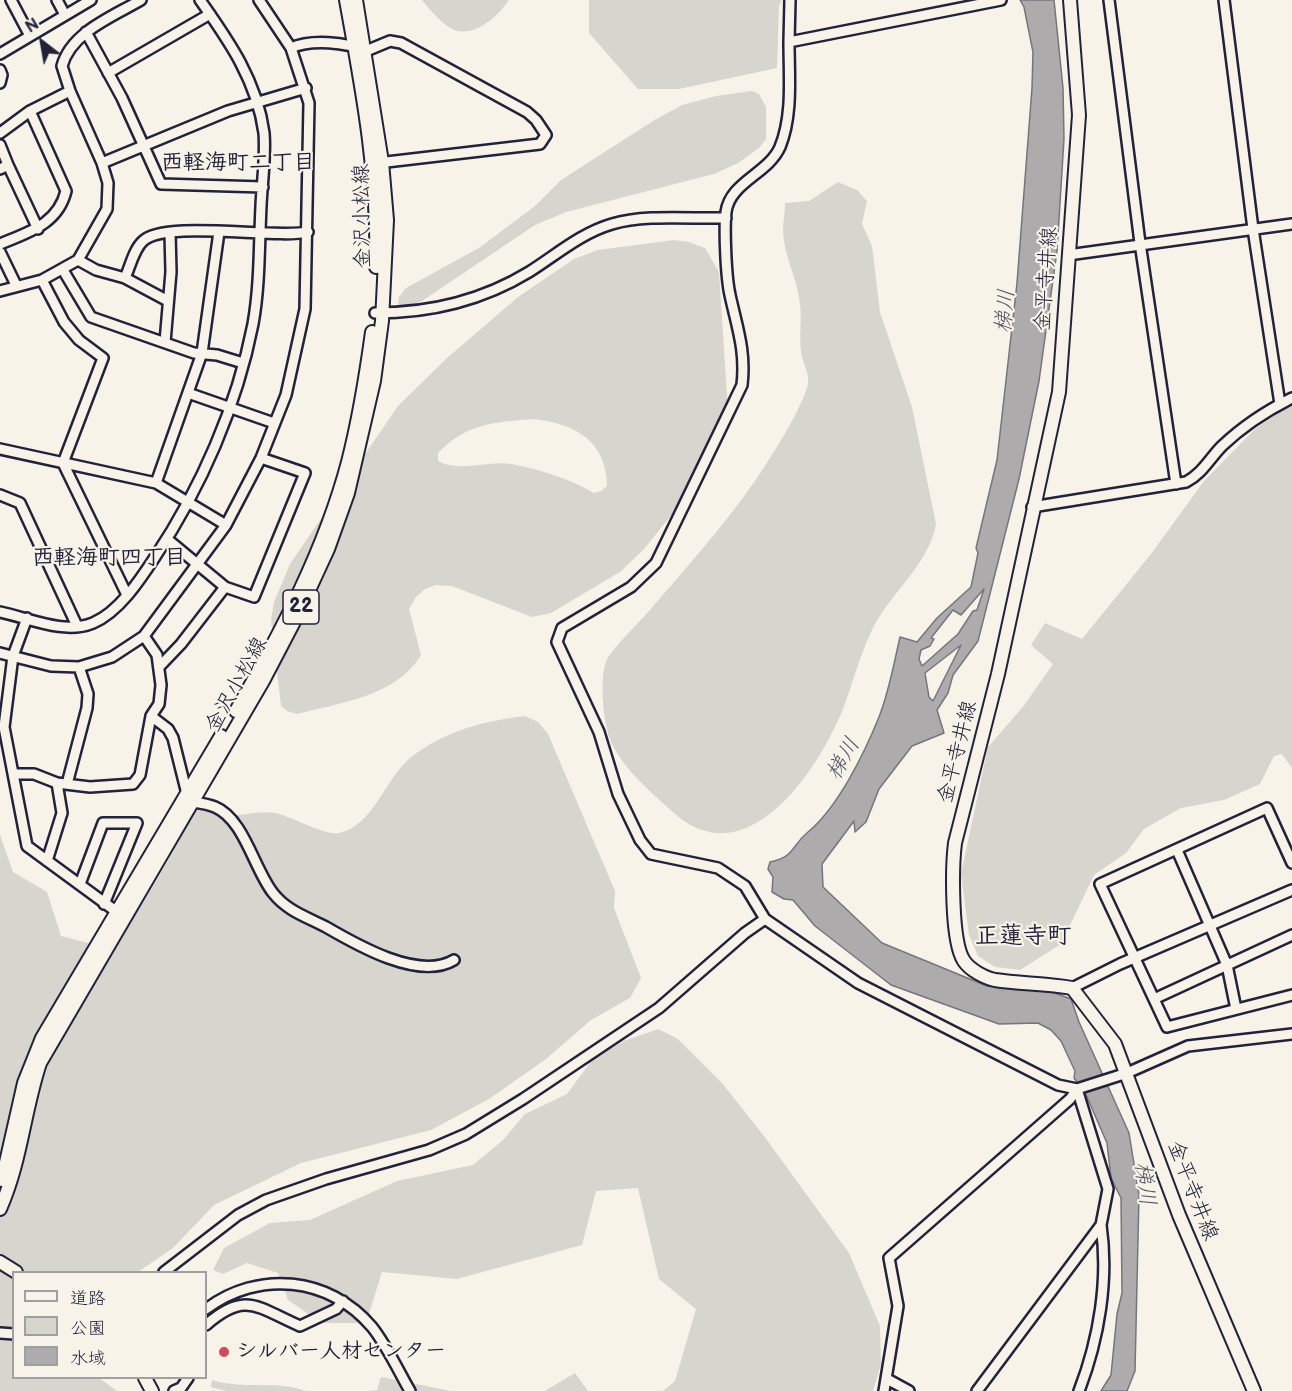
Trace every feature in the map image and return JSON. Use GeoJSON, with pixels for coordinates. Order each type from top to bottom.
{"type":"FeatureCollection","features":[{"type":"Feature","properties":{"kind":"main road","name":"金沢小松線"},"geometry":{"type":"LineString","coordinates":[[346,0],[378,163]]}},
{"type":"Feature","properties":{"kind":"main road","name":"金沢小松線"},"geometry":{"type":"LineString","coordinates":[[0,1209],[11,1179],[28,1102],[40,1063],[190,798],[272,645],[329,523],[348,463],[379,313],[378,163],[366,51],[356,0]]}},
{"type":"Feature","properties":{"kind":"main road","name":"金平寺井線"},"geometry":{"type":"LineString","coordinates":[[1070,0],[1079,116],[1059,392],[1032,507],[998,674],[955,843],[952,872],[957,935],[963,961],[976,972],[994,980],[1044,983],[1072,988],[1115,1044],[1122,1074],[1254,1391]]}},
{"type":"Feature","properties":{"kind":"main road","name":"金沢小松線"},"geometry":{"type":"LineString","coordinates":[[0,1186],[20,1099],[42,1038],[117,912],[190,798]]}},
{"type":"Feature","properties":{"kind":"main road"},"geometry":{"type":"LineString","coordinates":[[0,1262],[14,1271]]}},
{"type":"Feature","properties":{"kind":"street"},"geometry":{"type":"LineString","coordinates":[[11,0],[30,36]]}},
{"type":"Feature","properties":{"kind":"street"},"geometry":{"type":"LineString","coordinates":[[57,0],[65,15]]}},
{"type":"Feature","properties":{"kind":"street"},"geometry":{"type":"LineString","coordinates":[[0,54],[91,0]]}},
{"type":"Feature","properties":{"kind":"street"},"geometry":{"type":"LineString","coordinates":[[0,291],[42,280],[78,260],[107,209],[108,183],[102,163],[70,91],[62,66],[65,55],[86,32],[141,0]]}},
{"type":"Feature","properties":{"kind":"street"},"geometry":{"type":"LineString","coordinates":[[0,612],[59,626],[77,626],[94,622],[109,612],[127,595],[167,539],[188,502],[230,408],[253,323],[261,231],[264,135],[257,102],[233,45],[200,0]]}},
{"type":"Feature","properties":{"kind":"street"},"geometry":{"type":"LineString","coordinates":[[0,653],[51,666],[80,667],[112,657],[144,636],[226,525],[261,459],[286,395],[301,338],[305,309],[311,133],[306,88],[291,48],[259,0]]}},
{"type":"Feature","properties":{"kind":"street"},"geometry":{"type":"LineString","coordinates":[[790,0],[789,118],[779,148],[766,167],[735,190],[726,211],[729,291],[745,361],[742,385],[656,564],[631,587],[562,628],[557,642],[599,732],[618,794],[640,840],[651,854],[718,868],[746,886],[765,920],[858,983],[1058,1085],[1077,1089],[1122,1074],[1188,1046],[1292,1034]]}},
{"type":"Feature","properties":{"kind":"street"},"geometry":{"type":"LineString","coordinates":[[789,42],[1000,0]]}},
{"type":"Feature","properties":{"kind":"street"},"geometry":{"type":"LineString","coordinates":[[1109,0],[1140,243],[1176,484]]}},
{"type":"Feature","properties":{"kind":"street"},"geometry":{"type":"LineString","coordinates":[[1224,0],[1253,229],[1280,404]]}},
{"type":"Feature","properties":{"kind":"street"},"geometry":{"type":"LineString","coordinates":[[108,73],[210,14]]}},
{"type":"Feature","properties":{"kind":"street"},"geometry":{"type":"LineString","coordinates":[[86,32],[161,184],[263,187]]}},
{"type":"Feature","properties":{"kind":"street"},"geometry":{"type":"LineString","coordinates":[[291,48],[300,44],[353,45],[366,51],[390,41],[401,43],[527,112],[536,120],[546,135],[540,144],[378,163]]}},
{"type":"Feature","properties":{"kind":"street"},"geometry":{"type":"LineString","coordinates":[[0,70],[2,75],[0,83]]}},
{"type":"Feature","properties":{"kind":"street"},"geometry":{"type":"LineString","coordinates":[[102,163],[257,102],[306,88]]}},
{"type":"Feature","properties":{"kind":"street"},"geometry":{"type":"LineString","coordinates":[[0,133],[30,111],[70,91]]}},
{"type":"Feature","properties":{"kind":"street"},"geometry":{"type":"LineString","coordinates":[[0,244],[38,229],[56,215],[66,191],[30,111]]}},
{"type":"Feature","properties":{"kind":"street"},"geometry":{"type":"LineString","coordinates":[[0,146],[4,167],[38,229]]}},
{"type":"Feature","properties":{"kind":"street"},"geometry":{"type":"LineString","coordinates":[[379,313],[441,307],[485,295],[528,272],[574,241],[613,223],[642,218],[726,218]]}},
{"type":"Feature","properties":{"kind":"street"},"geometry":{"type":"LineString","coordinates":[[1068,255],[1140,243],[1292,224]]}},
{"type":"Feature","properties":{"kind":"street"},"geometry":{"type":"LineString","coordinates":[[125,278],[142,241],[151,236],[170,233],[261,231],[293,235],[308,232]]}},
{"type":"Feature","properties":{"kind":"street"},"geometry":{"type":"LineString","coordinates":[[156,483],[202,353],[219,232]]}},
{"type":"Feature","properties":{"kind":"street"},"geometry":{"type":"LineString","coordinates":[[165,342],[170,233]]}},
{"type":"Feature","properties":{"kind":"street"},"geometry":{"type":"LineString","coordinates":[[0,252],[16,285]]}},
{"type":"Feature","properties":{"kind":"street"},"geometry":{"type":"LineString","coordinates":[[78,260],[96,270],[125,278],[168,301]]}},
{"type":"Feature","properties":{"kind":"street"},"geometry":{"type":"LineString","coordinates":[[63,270],[92,317],[165,342],[243,363]]}},
{"type":"Feature","properties":{"kind":"street"},"geometry":{"type":"LineString","coordinates":[[42,280],[64,321],[79,340],[102,358],[63,462],[127,595]]}},
{"type":"Feature","properties":{"kind":"street"},"geometry":{"type":"LineString","coordinates":[[188,393],[274,423]]}},
{"type":"Feature","properties":{"kind":"street"},"geometry":{"type":"LineString","coordinates":[[1032,507],[1176,484],[1196,477],[1221,447],[1280,404],[1292,398]]}},
{"type":"Feature","properties":{"kind":"street"},"geometry":{"type":"LineString","coordinates":[[0,449],[156,483],[226,525]]}},
{"type":"Feature","properties":{"kind":"street"},"geometry":{"type":"LineString","coordinates":[[167,539],[225,587],[254,597],[305,473],[261,459]]}},
{"type":"Feature","properties":{"kind":"street"},"geometry":{"type":"LineString","coordinates":[[0,495],[20,503],[77,626]]}},
{"type":"Feature","properties":{"kind":"street"},"geometry":{"type":"LineString","coordinates":[[160,666],[181,644],[225,587]]}},
{"type":"Feature","properties":{"kind":"street"},"geometry":{"type":"LineString","coordinates":[[27,618],[12,656],[4,727],[27,846],[117,912]]}},
{"type":"Feature","properties":{"kind":"street"},"geometry":{"type":"LineString","coordinates":[[13,774],[34,774],[62,784],[90,787],[133,784],[140,775],[151,716],[159,704],[160,666],[157,655],[144,636]]}},
{"type":"Feature","properties":{"kind":"street"},"geometry":{"type":"LineString","coordinates":[[47,861],[62,813],[62,784],[87,708],[88,694],[80,667]]}},
{"type":"Feature","properties":{"kind":"street"},"geometry":{"type":"LineString","coordinates":[[151,716],[168,729],[173,738],[190,798],[216,807],[230,818],[272,892],[292,911],[376,955],[425,965],[445,966],[454,960]]}},
{"type":"Feature","properties":{"kind":"street"},"geometry":{"type":"LineString","coordinates":[[1292,863],[1267,808],[1100,884],[1167,1027],[1292,995]]}},
{"type":"Feature","properties":{"kind":"street"},"geometry":{"type":"LineString","coordinates":[[80,884],[104,823],[137,822],[104,904]]}},
{"type":"Feature","properties":{"kind":"street"},"geometry":{"type":"LineString","coordinates":[[1177,850],[1227,964],[1236,1010]]}},
{"type":"Feature","properties":{"kind":"street"},"geometry":{"type":"LineString","coordinates":[[1072,988],[1134,958],[1292,890]]}},
{"type":"Feature","properties":{"kind":"street"},"geometry":{"type":"LineString","coordinates":[[165,1271],[238,1215],[266,1200],[326,1179],[429,1150],[466,1134],[523,1099],[659,1008],[745,933],[765,920]]}},
{"type":"Feature","properties":{"kind":"street"},"geometry":{"type":"LineString","coordinates":[[1154,999],[1292,935]]}},
{"type":"Feature","properties":{"kind":"street"},"geometry":{"type":"LineString","coordinates":[[1077,1089],[1108,1189],[1101,1225],[1104,1275],[1096,1338],[1079,1391]]}},
{"type":"Feature","properties":{"kind":"street"},"geometry":{"type":"LineString","coordinates":[[884,1391],[898,1306],[889,1258],[1070,1099],[1077,1089]]}},
{"type":"Feature","properties":{"kind":"street"},"geometry":{"type":"LineString","coordinates":[[977,1391],[1101,1225]]}},
{"type":"Feature","properties":{"kind":"street"},"geometry":{"type":"LineString","coordinates":[[207,1308],[217,1300],[248,1286],[286,1282],[318,1289],[343,1301],[371,1326],[410,1391]]}},
{"type":"Feature","properties":{"kind":"street"},"geometry":{"type":"LineString","coordinates":[[207,1324],[230,1307],[247,1303],[270,1310],[300,1326],[336,1309],[343,1301]]}},
{"type":"Feature","properties":{"kind":"street"},"geometry":{"type":"LineString","coordinates":[[174,1391],[181,1388],[187,1379]]}},
{"type":"Feature","properties":{"kind":"street"},"geometry":{"type":"LineString","coordinates":[[887,1379],[909,1391]]}},
{"type":"Feature","properties":{"kind":"green space"},"geometry":{"type":"Polygon","coordinates":[[[422,0],[509,0],[487,23],[473,30],[458,31],[438,18],[422,0]]]}},
{"type":"Feature","properties":{"kind":"green space"},"geometry":{"type":"Polygon","coordinates":[[[589,0],[782,0],[779,6],[777,68],[679,89],[638,89],[589,33],[589,0]]]}},
{"type":"Feature","properties":{"kind":"green space"},"geometry":{"type":"Polygon","coordinates":[[[752,91],[759,94],[766,107],[766,139],[759,148],[738,163],[714,174],[566,212],[535,225],[422,301],[401,309],[398,304],[399,297],[406,288],[479,248],[535,206],[561,180],[653,121],[682,105],[716,96],[752,91]]]}},
{"type":"Feature","properties":{"kind":"green space"},"geometry":{"type":"Polygon","coordinates":[[[838,182],[857,190],[867,201],[862,224],[872,246],[880,312],[912,407],[936,524],[925,554],[871,632],[840,717],[807,775],[769,815],[747,828],[723,833],[699,829],[674,813],[647,788],[629,770],[615,750],[608,732],[604,711],[605,666],[616,647],[690,564],[743,498],[793,420],[805,394],[808,380],[801,351],[799,296],[784,241],[785,203],[809,201],[838,182]]]}},
{"type":"Feature","properties":{"kind":"green space"},"geometry":{"type":"Polygon","coordinates":[[[674,240],[689,242],[705,248],[719,272],[728,411],[719,443],[681,503],[644,549],[620,572],[551,613],[532,617],[452,586],[436,585],[425,589],[416,597],[409,609],[421,655],[411,669],[383,689],[366,696],[297,714],[287,711],[281,706],[271,620],[274,602],[290,564],[398,406],[447,358],[518,297],[574,259],[598,250],[674,240]],[[534,419],[507,421],[482,426],[460,435],[449,443],[438,453],[438,461],[455,466],[511,464],[554,475],[594,493],[601,491],[607,486],[605,470],[601,456],[594,445],[574,430],[549,421],[534,419]]]}},
{"type":"Feature","properties":{"kind":"green space"},"geometry":{"type":"Polygon","coordinates":[[[1292,403],[1292,768],[1282,754],[1274,756],[1260,784],[1224,800],[1181,808],[1144,829],[1126,853],[1094,875],[1061,944],[1020,970],[995,967],[978,956],[969,935],[961,874],[988,747],[1022,708],[1053,664],[1031,645],[1045,623],[1082,639],[1151,554],[1204,481],[1255,429],[1292,403]]]}},
{"type":"Feature","properties":{"kind":"green space"},"geometry":{"type":"Polygon","coordinates":[[[525,716],[538,722],[548,734],[615,891],[614,908],[641,978],[630,998],[591,1020],[546,1059],[489,1099],[431,1130],[301,1163],[214,1205],[173,1248],[139,1271],[12,1271],[12,1379],[100,1379],[117,1391],[0,1391],[0,835],[13,872],[47,892],[61,936],[88,943],[111,956],[168,861],[197,807],[233,815],[274,813],[326,832],[339,833],[351,829],[370,812],[401,767],[410,758],[451,734],[495,721],[525,716]]]}},
{"type":"Feature","properties":{"kind":"green space"},"geometry":{"type":"Polygon","coordinates":[[[658,1029],[678,1039],[722,1083],[764,1136],[849,1253],[880,1326],[881,1364],[873,1391],[663,1391],[675,1381],[696,1309],[659,1279],[638,1188],[596,1191],[582,1245],[457,1279],[382,1272],[366,1323],[321,1323],[288,1300],[278,1273],[247,1263],[223,1274],[213,1270],[224,1248],[270,1223],[310,1220],[397,1181],[473,1165],[503,1140],[525,1114],[567,1094],[592,1060],[624,1041],[658,1029]]]}},
{"type":"Feature","properties":{"kind":"green space"},"geometry":{"type":"Polygon","coordinates":[[[575,1373],[588,1391],[545,1391],[575,1373]]]}},
{"type":"Feature","properties":{"kind":"green space"},"geometry":{"type":"Polygon","coordinates":[[[381,1377],[451,1391],[369,1391],[377,1390],[381,1377]]]}},
{"type":"Feature","properties":{"kind":"green space"},"geometry":{"type":"Polygon","coordinates":[[[212,1380],[224,1383],[283,1386],[306,1391],[227,1391],[211,1387],[212,1380]]]}},
{"type":"Feature","properties":{"kind":"water"},"geometry":{"type":"Polygon","coordinates":[[[1020,0],[1054,0],[1063,88],[1064,139],[1057,251],[1039,381],[1019,479],[978,641],[953,675],[948,693],[937,710],[944,733],[912,746],[879,789],[866,822],[855,832],[854,821],[822,864],[823,887],[882,943],[987,986],[1052,992],[1071,999],[1129,1133],[1139,1195],[1135,1371],[1127,1391],[1101,1391],[1111,1375],[1117,1314],[1122,1293],[1121,1198],[1111,1178],[1107,1143],[1087,1097],[1074,1078],[1075,1071],[1061,1041],[1051,1030],[1038,1023],[999,1024],[891,985],[815,926],[793,900],[784,899],[772,892],[773,877],[768,869],[770,862],[789,854],[802,837],[830,809],[849,779],[883,707],[900,637],[917,642],[937,618],[971,587],[978,553],[976,548],[997,460],[1017,283],[1033,52],[1024,7],[1020,0]],[[984,589],[961,615],[953,610],[931,638],[934,639],[930,646],[921,650],[919,659],[922,666],[958,634],[973,611],[977,610],[984,589]],[[961,645],[925,673],[929,697],[933,701],[961,645]]]}},
{"type":"Feature","properties":{"kind":"place","name":"シルバー人材センター"},"geometry":{"type":"Point","coordinates":[224,1352]}},
{"type":"Feature","properties":{"kind":"district","name":"西軽海町二丁目"},"geometry":{"type":"Point","coordinates":[238,163]}},
{"type":"Feature","properties":{"kind":"district","name":"西軽海町四丁目"},"geometry":{"type":"Point","coordinates":[109,558]}},
{"type":"Feature","properties":{"kind":"district","name":"正蓮寺町"},"geometry":{"type":"Point","coordinates":[1023,937]}},
{"type":"Feature","properties":{"kind":"water label","name":"梯川"},"geometry":{"type":"Point","coordinates":[1006,311]}},
{"type":"Feature","properties":{"kind":"water label","name":"梯川"},"geometry":{"type":"Point","coordinates":[844,759]}},
{"type":"Feature","properties":{"kind":"water label","name":"梯川"},"geometry":{"type":"Point","coordinates":[1144,1184]}}]}
